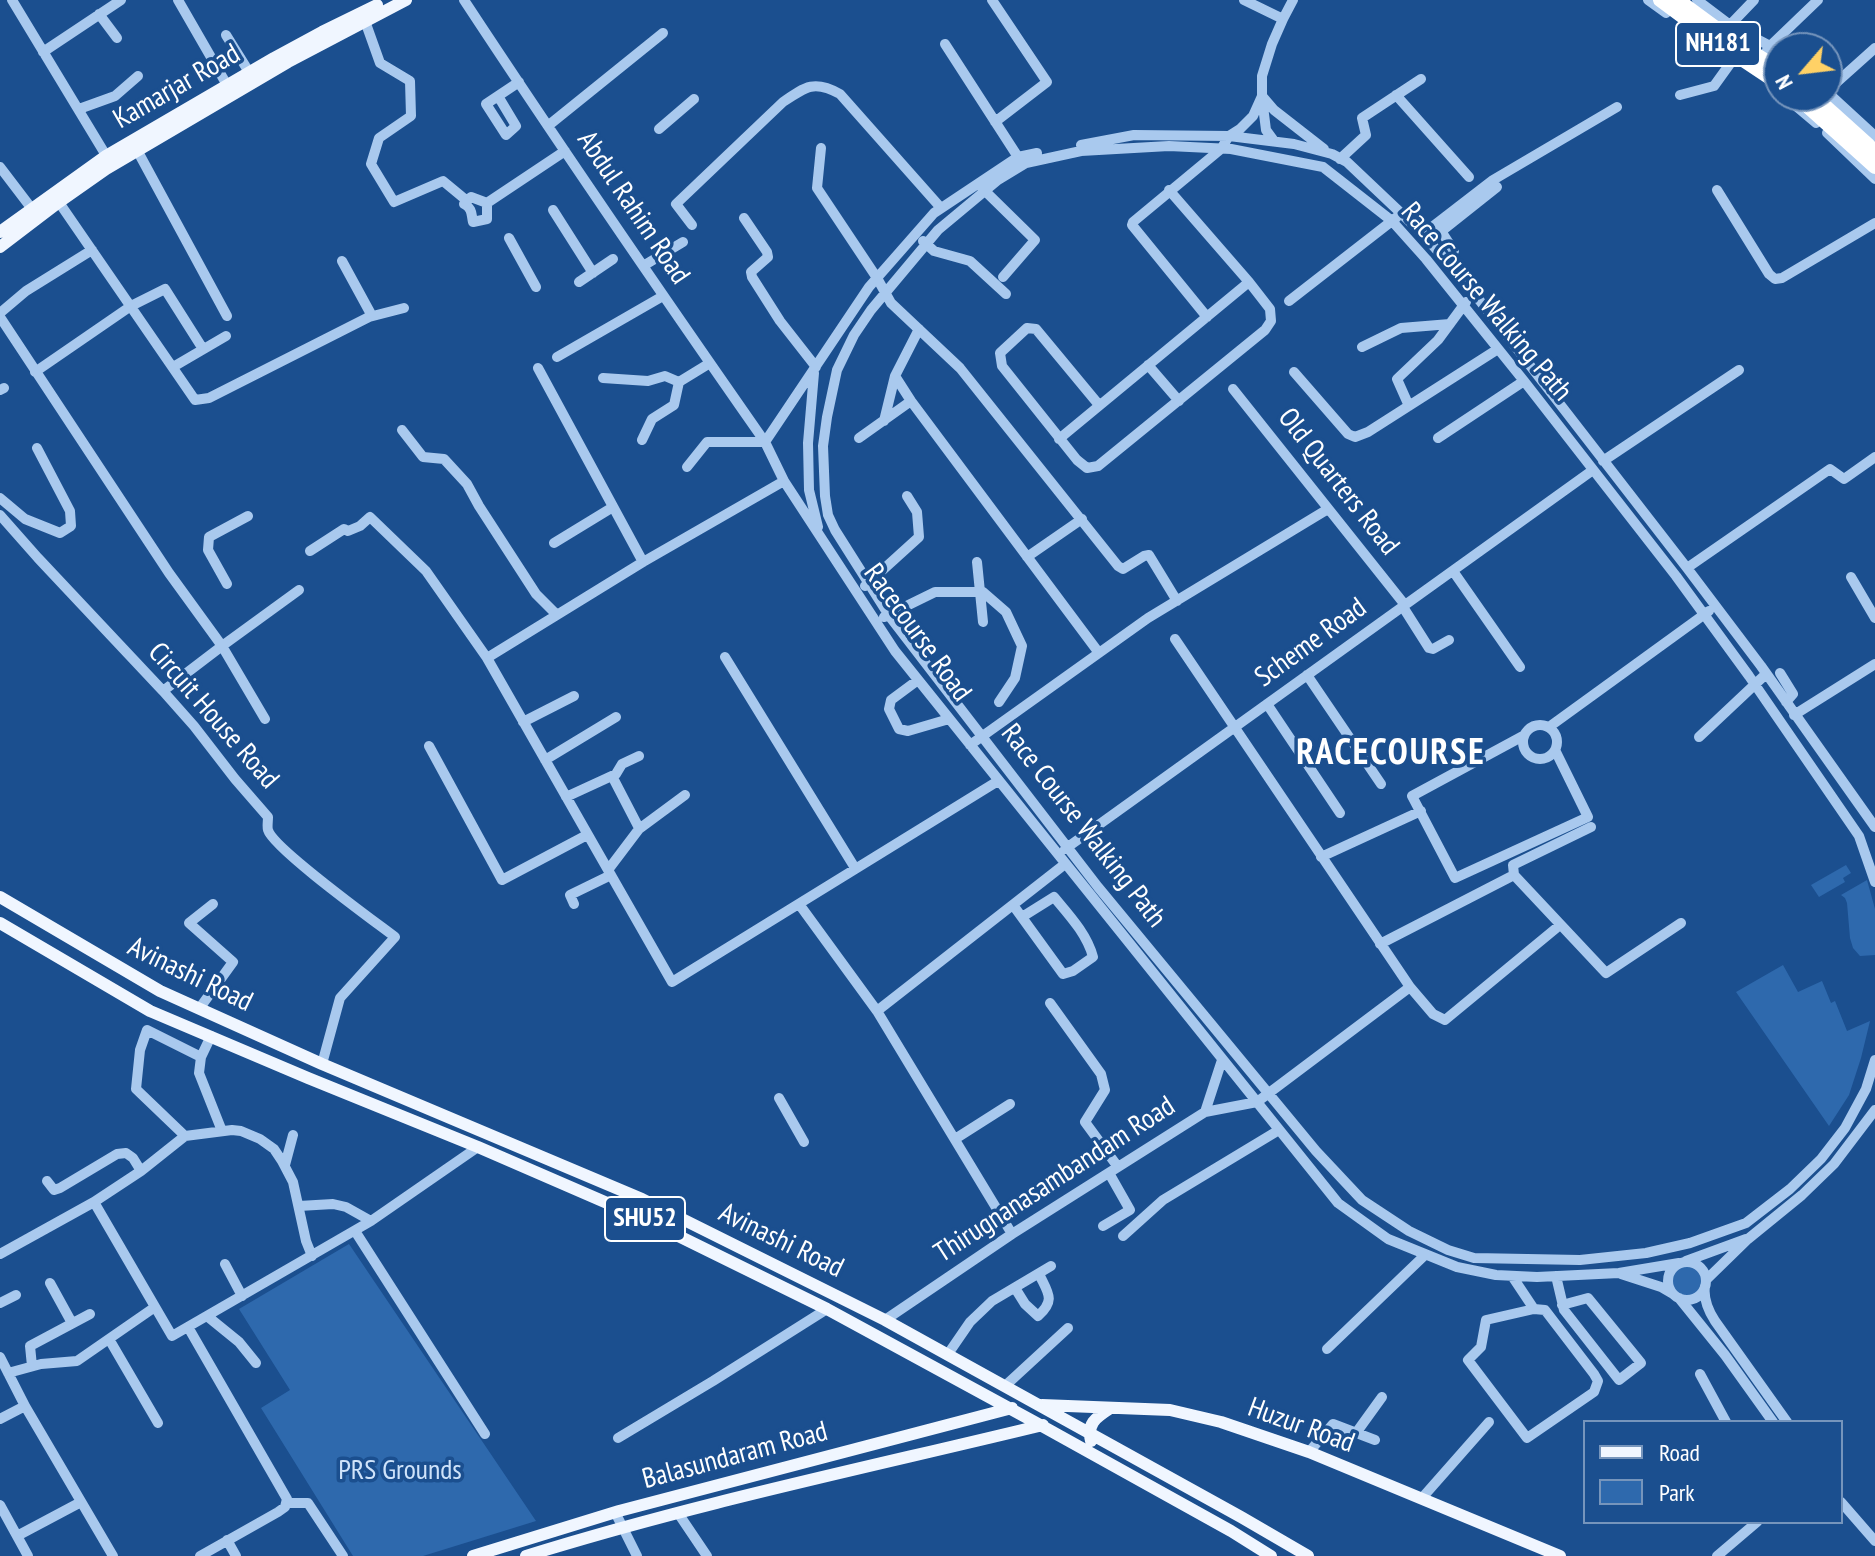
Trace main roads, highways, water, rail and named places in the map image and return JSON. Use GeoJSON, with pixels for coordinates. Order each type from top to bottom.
{"type":"FeatureCollection","features":[{"type":"Feature","properties":{"kind":"highway","name":"NH181"},"geometry":{"type":"LineString","coordinates":[[1660,0],[1763,73]]}},
{"type":"Feature","properties":{"kind":"highway","name":"NH181"},"geometry":{"type":"LineString","coordinates":[[1678,0],[1763,59]]}},
{"type":"Feature","properties":{"kind":"highway"},"geometry":{"type":"LineString","coordinates":[[1814,112],[1875,167]]}},
{"type":"Feature","properties":{"kind":"highway"},"geometry":{"type":"LineString","coordinates":[[1832,112],[1875,151]]}},
{"type":"Feature","properties":{"kind":"main road","name":"Kamarjar Road"},"geometry":{"type":"LineString","coordinates":[[0,232],[227,85],[322,32],[389,0]]}},
{"type":"Feature","properties":{"kind":"main road"},"geometry":{"type":"LineString","coordinates":[[109,160],[137,150],[288,62],[406,0]]}},
{"type":"Feature","properties":{"kind":"main road"},"geometry":{"type":"LineString","coordinates":[[0,247],[55,197]]}},
{"type":"Feature","properties":{"kind":"main road","name":"Avinashi Road"},"geometry":{"type":"LineString","coordinates":[[0,897],[160,991],[322,1064],[642,1199],[885,1320],[1308,1556]]}},
{"type":"Feature","properties":{"kind":"main road","name":"Avinashi Road"},"geometry":{"type":"LineString","coordinates":[[0,923],[150,1011],[644,1219],[827,1309],[1011,1408],[1271,1556]]}},
{"type":"Feature","properties":{"kind":"main road","name":"Huzur Road"},"geometry":{"type":"LineString","coordinates":[[1011,1408],[1038,1405],[1170,1410],[1221,1422],[1309,1452],[1560,1556]]}},
{"type":"Feature","properties":{"kind":"main road","name":"Balasundaram Road"},"geometry":{"type":"LineString","coordinates":[[473,1556],[615,1512],[1011,1408]]}},
{"type":"Feature","properties":{"kind":"main road"},"geometry":{"type":"LineString","coordinates":[[1100,1458],[1092,1448],[1089,1428],[1094,1419],[1109,1409]]}},
{"type":"Feature","properties":{"kind":"main road","name":"Balasundaram Road"},"geometry":{"type":"LineString","coordinates":[[526,1556],[562,1551],[621,1527],[910,1455],[1066,1420]]}},
{"type":"Feature","properties":{"kind":"district","name":"RACECOURSE"},"geometry":{"type":"Point","coordinates":[1391,754]}},
{"type":"Feature","properties":{"kind":"park label","name":"PRS Grounds"},"geometry":{"type":"Point","coordinates":[400,1471]}}]}
